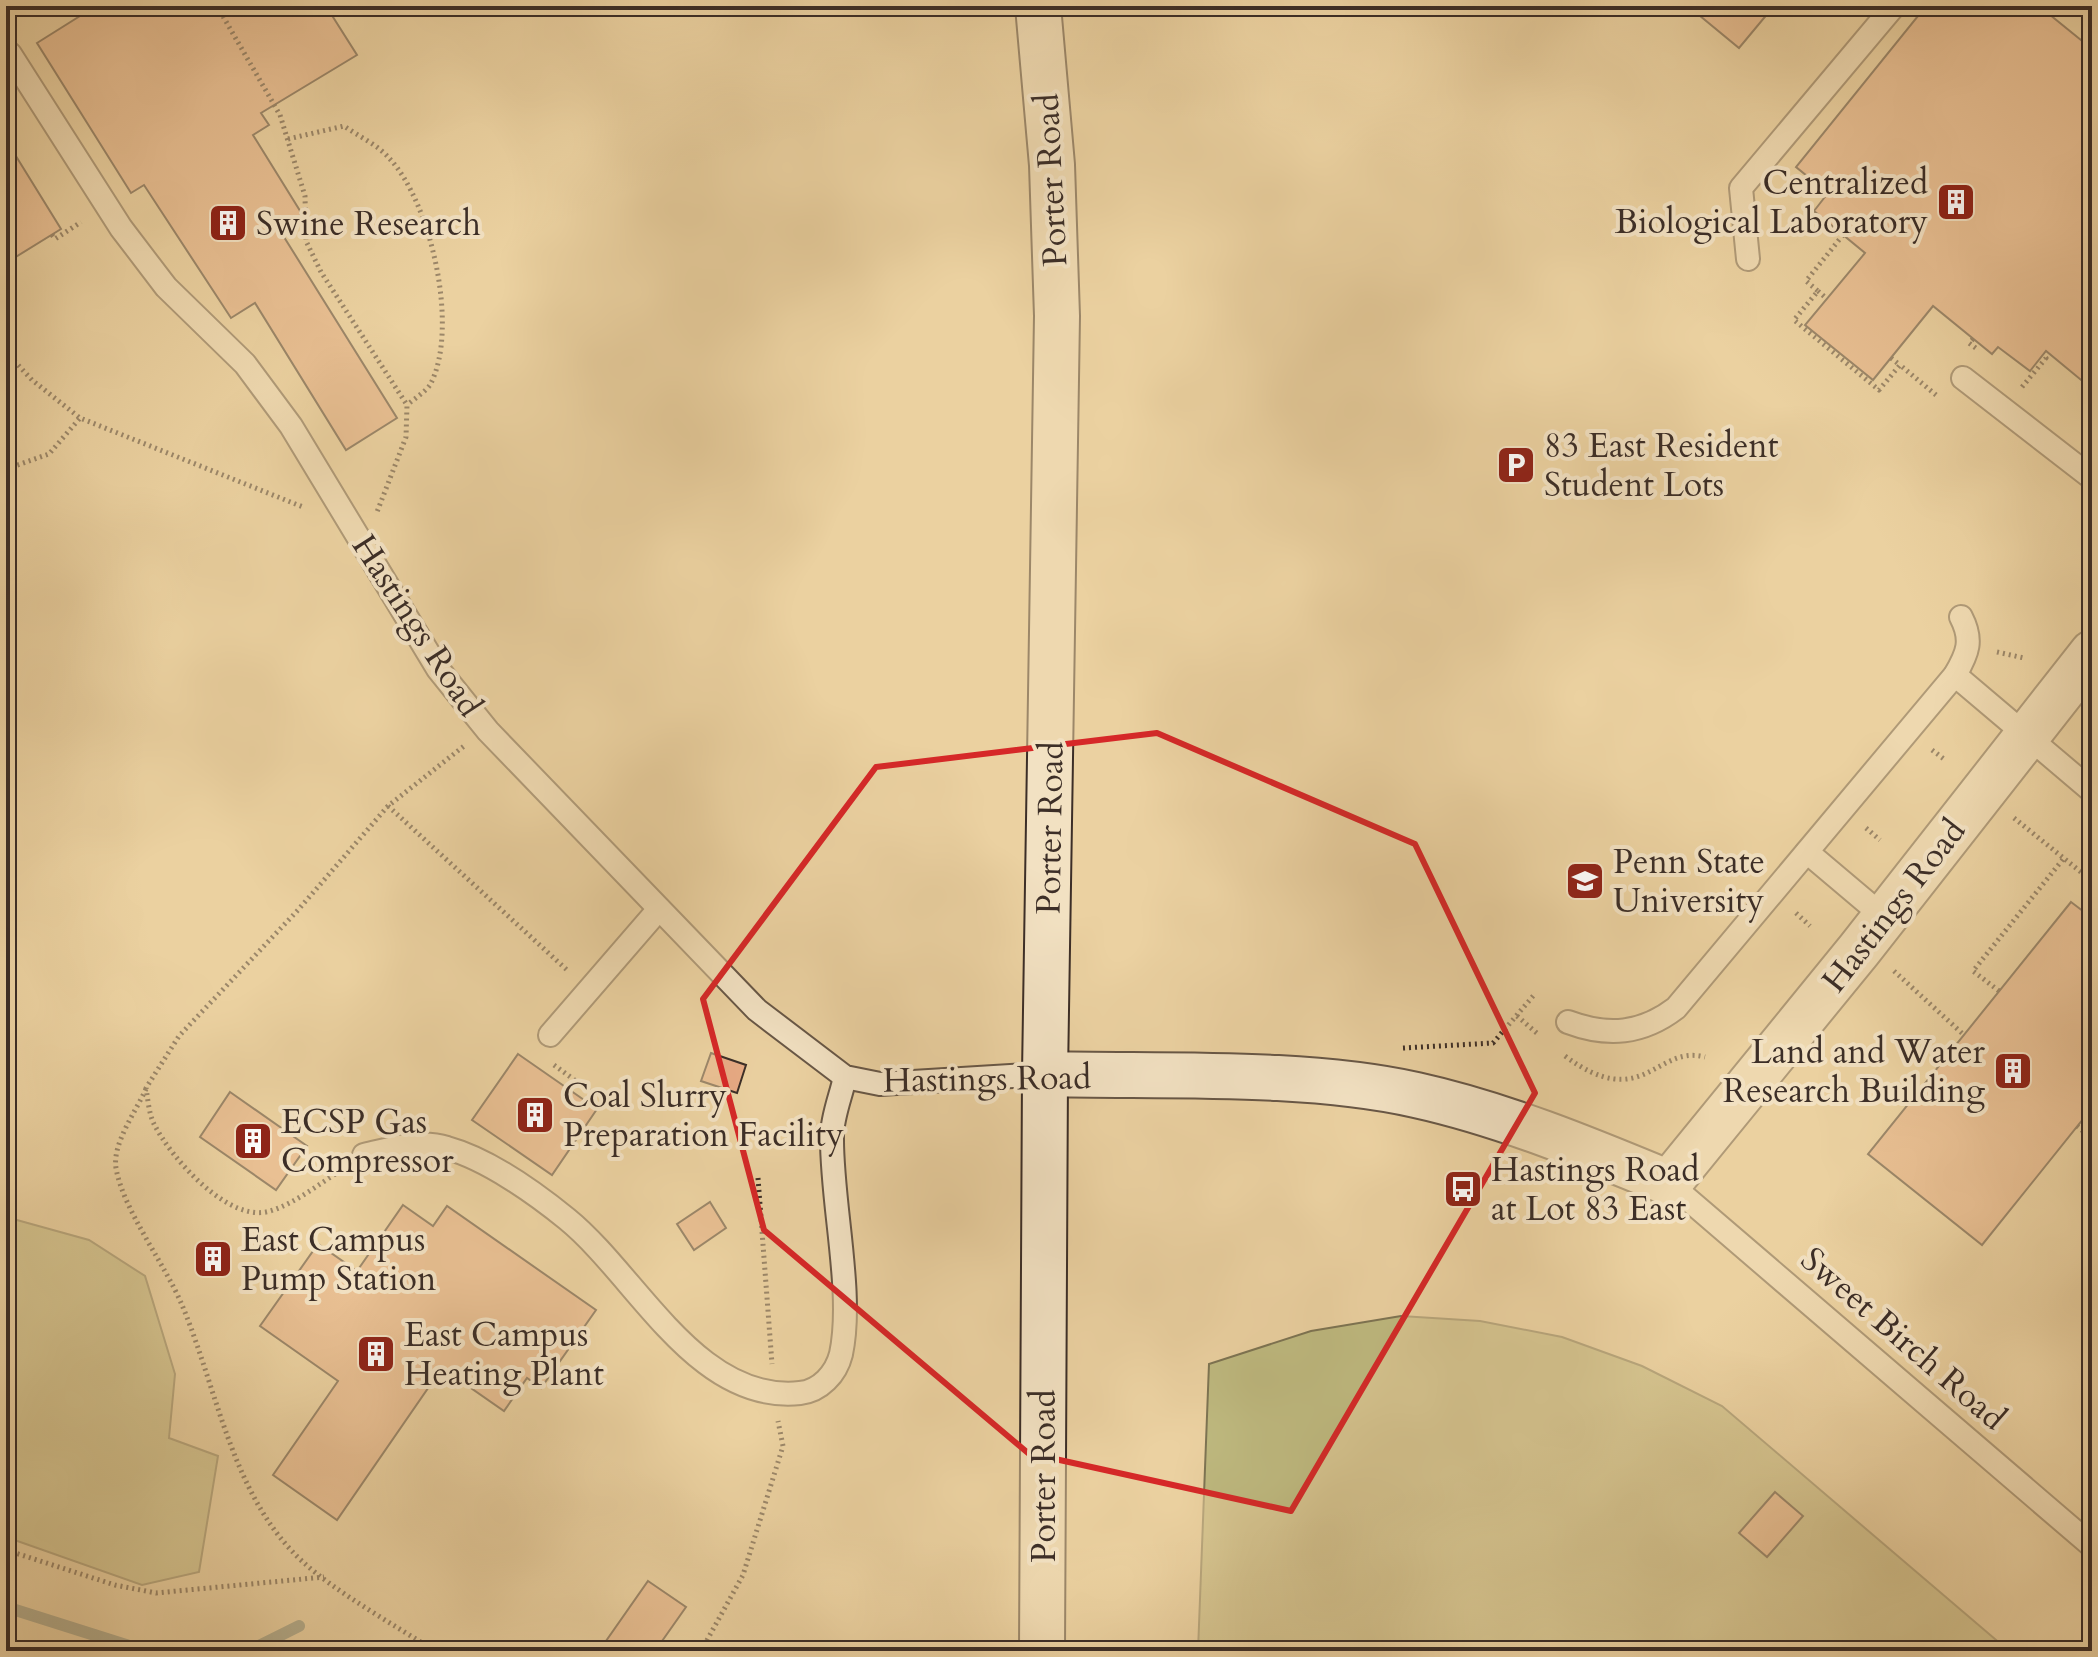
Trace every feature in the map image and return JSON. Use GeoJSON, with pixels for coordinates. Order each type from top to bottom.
{"type":"FeatureCollection","features":[{"type":"Feature","properties":{"kind":"street","name":"Porter Road"},"geometry":{"type":"LineString","coordinates":[[1038,6],[1052,165],[1057,316],[1045,1074],[1042,1651]]}},
{"type":"Feature","properties":{"kind":"street","name":"Hastings Road"},"geometry":{"type":"LineString","coordinates":[[1045,1074],[1309,1081],[1414,1094],[1556,1138],[1669,1183],[2092,653]]}},
{"type":"Feature","properties":{"kind":"lane"},"geometry":{"type":"LineString","coordinates":[[1748,259],[1741,188],[1894,6]]}},
{"type":"Feature","properties":{"kind":"lane","name":"Hastings Road"},"geometry":{"type":"LineString","coordinates":[[10,54],[121,228],[166,287],[245,364],[291,426],[438,669],[488,731],[757,1010],[845,1077],[880,1084],[1045,1074]]}},
{"type":"Feature","properties":{"kind":"lane"},"geometry":{"type":"LineString","coordinates":[[1963,378],[2092,478]]}},
{"type":"Feature","properties":{"kind":"lane"},"geometry":{"type":"LineString","coordinates":[[1568,1022],[1595,1032],[1626,1032],[1653,1025],[1676,1008],[1955,675],[1969,645],[1969,634],[1961,617]]}},
{"type":"Feature","properties":{"kind":"lane"},"geometry":{"type":"LineString","coordinates":[[1955,675],[2092,791]]}},
{"type":"Feature","properties":{"kind":"lane"},"geometry":{"type":"LineString","coordinates":[[1807,852],[1884,917]]}},
{"type":"Feature","properties":{"kind":"lane"},"geometry":{"type":"LineString","coordinates":[[550,1035],[659,909]]}},
{"type":"Feature","properties":{"kind":"lane"},"geometry":{"type":"LineString","coordinates":[[364,1155],[417,1143],[448,1148],[513,1180],[569,1220],[679,1339],[734,1384],[774,1396],[811,1392],[825,1383],[840,1357],[844,1314],[831,1133],[845,1077]]}},
{"type":"Feature","properties":{"kind":"lane","name":"Sweet Birch Road"},"geometry":{"type":"LineString","coordinates":[[1669,1183],[2092,1546]]}},
{"type":"Feature","properties":{"kind":"path"},"geometry":{"type":"LineString","coordinates":[[6,21],[29,6]]}},
{"type":"Feature","properties":{"kind":"path"},"geometry":{"type":"LineString","coordinates":[[217,6],[280,115],[305,196],[306,241],[321,272],[407,405],[406,437],[388,477],[365,548]]}},
{"type":"Feature","properties":{"kind":"path"},"geometry":{"type":"LineString","coordinates":[[288,139],[344,126],[389,157],[416,199],[439,264],[441,341],[429,386],[407,405]]}},
{"type":"Feature","properties":{"kind":"path"},"geometry":{"type":"LineString","coordinates":[[1827,299],[1806,281],[1843,235]]}},
{"type":"Feature","properties":{"kind":"path"},"geometry":{"type":"LineString","coordinates":[[1818,291],[1794,320],[1879,390],[1900,365]]}},
{"type":"Feature","properties":{"kind":"path"},"geometry":{"type":"LineString","coordinates":[[1891,358],[1944,401],[1982,354],[1969,343],[1973,339]]}},
{"type":"Feature","properties":{"kind":"path"},"geometry":{"type":"LineString","coordinates":[[6,352],[32,380],[80,418],[307,509]]}},
{"type":"Feature","properties":{"kind":"path"},"geometry":{"type":"LineString","coordinates":[[2004,409],[2046,358],[2043,355]]}},
{"type":"Feature","properties":{"kind":"path"},"geometry":{"type":"LineString","coordinates":[[6,469],[49,454],[80,418]]}},
{"type":"Feature","properties":{"kind":"path"},"geometry":{"type":"LineString","coordinates":[[435,1651],[303,1562],[261,1510],[231,1444],[182,1303],[124,1195],[115,1166],[117,1151],[146,1088],[179,1036],[298,910],[388,806],[445,759],[488,731]]}},
{"type":"Feature","properties":{"kind":"path"},"geometry":{"type":"LineString","coordinates":[[1983,792],[2092,881]]}},
{"type":"Feature","properties":{"kind":"path"},"geometry":{"type":"LineString","coordinates":[[388,806],[589,991]]}},
{"type":"Feature","properties":{"kind":"path"},"geometry":{"type":"LineString","coordinates":[[1999,991],[1973,971],[2064,858]]}},
{"type":"Feature","properties":{"kind":"path"},"geometry":{"type":"LineString","coordinates":[[1884,968],[1898,973],[1964,1035]]}},
{"type":"Feature","properties":{"kind":"path"},"geometry":{"type":"LineString","coordinates":[[1391,1048],[1493,1043],[1534,995]]}},
{"type":"Feature","properties":{"kind":"path"},"geometry":{"type":"LineString","coordinates":[[550,1035],[539,1054],[595,1095]]}},
{"type":"Feature","properties":{"kind":"path"},"geometry":{"type":"LineString","coordinates":[[146,1088],[152,1121],[169,1151],[212,1192],[244,1213],[270,1211],[364,1155]]}},
{"type":"Feature","properties":{"kind":"path"},"geometry":{"type":"LineString","coordinates":[[2077,1126],[2092,1139]]}},
{"type":"Feature","properties":{"kind":"path"},"geometry":{"type":"LineString","coordinates":[[6,1550],[115,1585],[156,1593],[325,1577]]}},
{"type":"Feature","properties":{"kind":"highlighted area"},"geometry":{"type":"Polygon","coordinates":[[[1157,733],[1415,844],[1535,1093],[1291,1511],[1028,1453],[764,1230],[703,999],[876,767],[1157,733]]]}},
{"type":"Feature","properties":{"kind":"shaded area"},"geometry":{"type":"Polygon","coordinates":[[[6,1217],[89,1240],[145,1276],[175,1374],[169,1438],[218,1456],[199,1572],[142,1585],[6,1537],[6,1217]]]}},
{"type":"Feature","properties":{"kind":"shaded area"},"geometry":{"type":"Polygon","coordinates":[[[1401,1316],[1480,1321],[1562,1337],[1642,1366],[1722,1406],[2009,1651],[1198,1651],[1209,1364],[1311,1331],[1401,1316]]]}},
{"type":"Feature","properties":{"kind":"building","name":"Swine Research"},"geometry":{"type":"Polygon","coordinates":[[[96,6],[326,6],[357,55],[261,113],[269,125],[253,135],[302,214],[279,229],[397,418],[346,450],[255,303],[231,318],[144,185],[131,193],[37,43],[96,6]]]}},
{"type":"Feature","properties":{"kind":"building"},"geometry":{"type":"Polygon","coordinates":[[[1688,6],[1774,6],[1739,48],[1688,6]]]}},
{"type":"Feature","properties":{"kind":"building","name":"Centralized Biological Laboratory"},"geometry":{"type":"Polygon","coordinates":[[[1926,6],[2039,6],[2092,49],[2092,389],[2046,351],[2030,371],[1998,347],[1992,354],[1933,306],[1873,380],[1805,325],[1865,253],[1814,211],[1828,193],[1796,167],[1926,6]]]}},
{"type":"Feature","properties":{"kind":"building"},"geometry":{"type":"Polygon","coordinates":[[[6,140],[61,229],[6,263],[6,140]]]}},
{"type":"Feature","properties":{"kind":"building","name":"Land and Water Research Building"},"geometry":{"type":"Polygon","coordinates":[[[2071,902],[2092,918],[2092,1108],[1982,1245],[1868,1154],[2071,902]]]}},
{"type":"Feature","properties":{"kind":"building"},"geometry":{"type":"Polygon","coordinates":[[[711,1053],[746,1065],[737,1093],[701,1081],[711,1053]]]}},
{"type":"Feature","properties":{"kind":"building","name":"Coal Slurry Preparation Facility"},"geometry":{"type":"Polygon","coordinates":[[[518,1054],[597,1109],[552,1175],[472,1120],[518,1054]]]}},
{"type":"Feature","properties":{"kind":"building","name":"ECSP Gas Compressor"},"geometry":{"type":"Polygon","coordinates":[[[230,1092],[307,1146],[276,1190],[200,1137],[230,1092]]]}},
{"type":"Feature","properties":{"kind":"building"},"geometry":{"type":"Polygon","coordinates":[[[710,1202],[726,1228],[694,1250],[677,1224],[710,1202]]]}},
{"type":"Feature","properties":{"kind":"building","name":"East Campus Heating Plant"},"geometry":{"type":"Polygon","coordinates":[[[403,1205],[433,1226],[447,1206],[596,1310],[541,1388],[527,1378],[504,1411],[442,1368],[337,1520],[273,1475],[338,1381],[260,1326],[318,1244],[357,1271],[403,1205]]]}},
{"type":"Feature","properties":{"kind":"building"},"geometry":{"type":"Polygon","coordinates":[[[1775,1492],[1803,1516],[1767,1557],[1739,1533],[1775,1492]]]}},
{"type":"Feature","properties":{"kind":"building"},"geometry":{"type":"Polygon","coordinates":[[[648,1581],[686,1607],[655,1651],[599,1651],[648,1581]]]}},
{"type":"Feature","properties":{"kind":"waterway"},"geometry":{"type":"LineString","coordinates":[[6,1607],[145,1651]]}},
{"type":"Feature","properties":{"kind":"waterway"},"geometry":{"type":"LineString","coordinates":[[249,1651],[299,1626]]}},
{"type":"Feature","properties":{"kind":"place","name":"Centralized Biological Laboratory"},"geometry":{"type":"Point","coordinates":[1956,202]}},
{"type":"Feature","properties":{"kind":"place","name":"Swine Research"},"geometry":{"type":"Point","coordinates":[228,223]}},
{"type":"Feature","properties":{"kind":"place","name":"83 East Resident Student Lots"},"geometry":{"type":"Point","coordinates":[1516,465]}},
{"type":"Feature","properties":{"kind":"place","name":"Penn State University"},"geometry":{"type":"Point","coordinates":[1585,881]}},
{"type":"Feature","properties":{"kind":"place","name":"Land and Water Research Building"},"geometry":{"type":"Point","coordinates":[2013,1071]}},
{"type":"Feature","properties":{"kind":"place","name":"Coal Slurry Preparation Facility"},"geometry":{"type":"Point","coordinates":[535,1115]}},
{"type":"Feature","properties":{"kind":"place","name":"ECSP Gas Compressor"},"geometry":{"type":"Point","coordinates":[253,1141]}},
{"type":"Feature","properties":{"kind":"place","name":"Hastings Road at Lot 83 East"},"geometry":{"type":"Point","coordinates":[1463,1189]}},
{"type":"Feature","properties":{"kind":"place","name":"East Campus Pump Station"},"geometry":{"type":"Point","coordinates":[213,1259]}},
{"type":"Feature","properties":{"kind":"place","name":"East Campus Heating Plant"},"geometry":{"type":"Point","coordinates":[376,1354]}}]}
